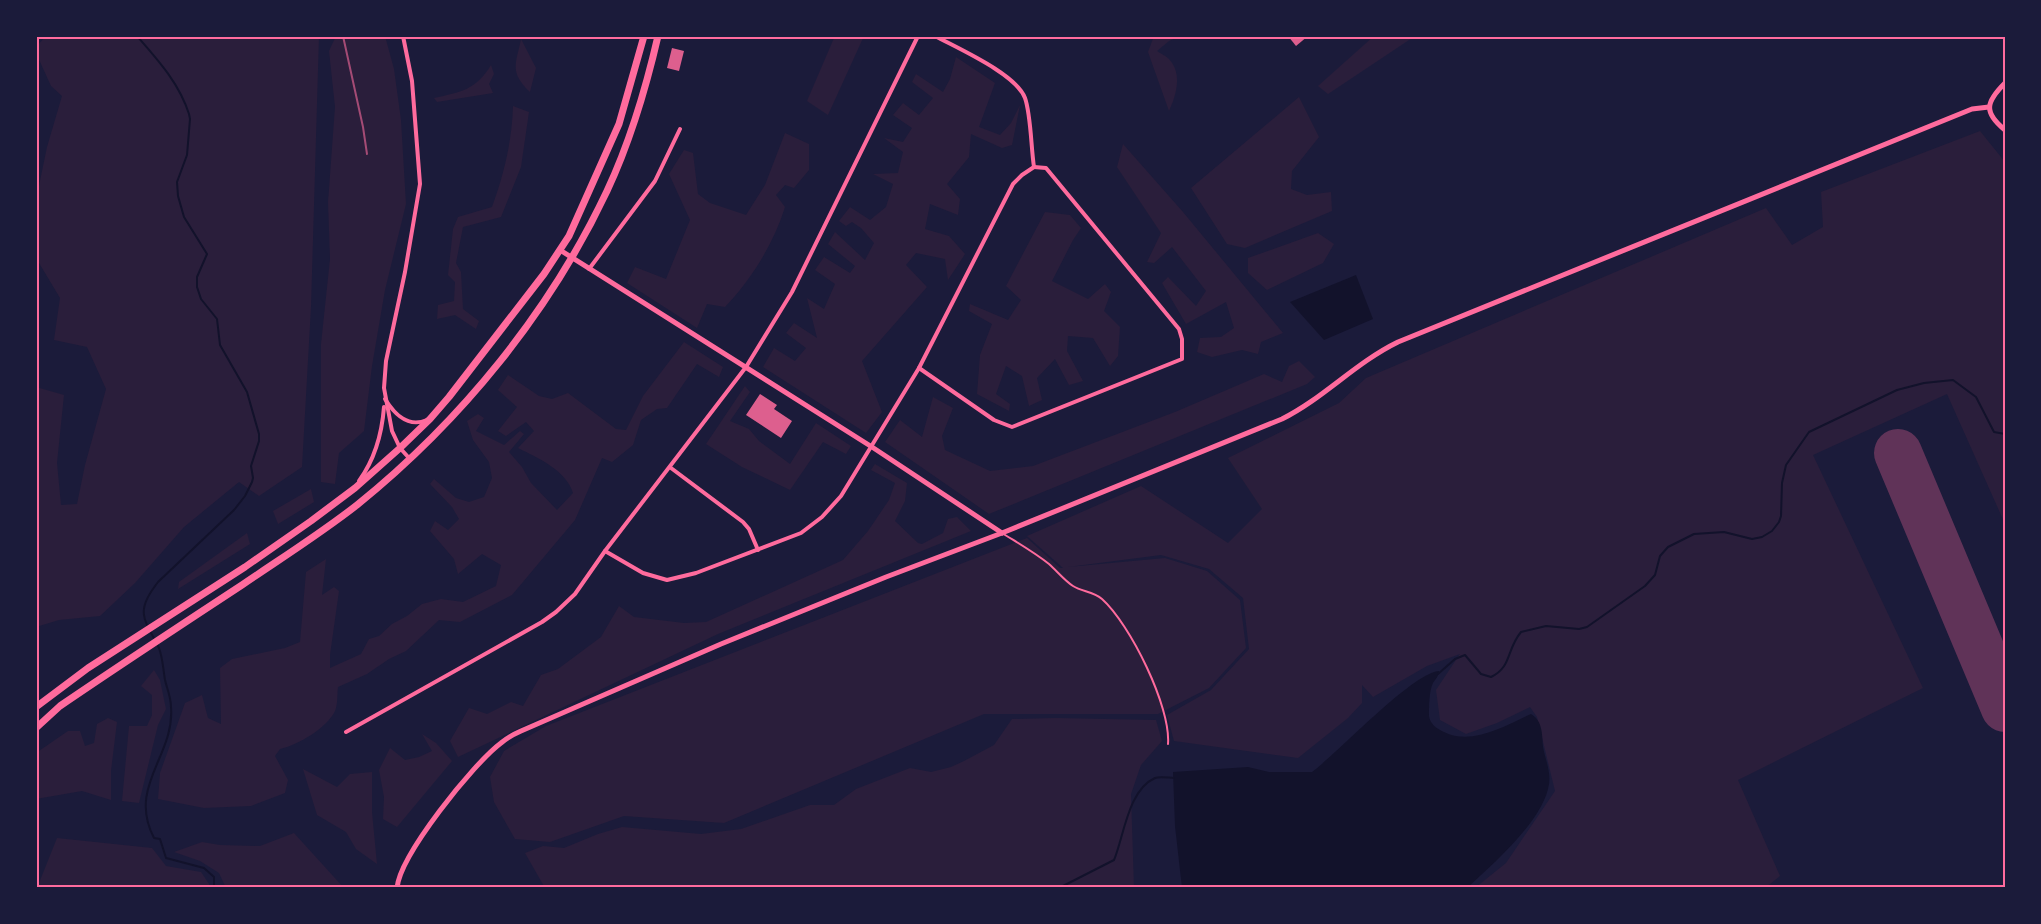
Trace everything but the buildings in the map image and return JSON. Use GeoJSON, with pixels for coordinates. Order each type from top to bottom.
{"type":"FeatureCollection","features":[{"type":"Feature","properties":{"kind":"highway"},"geometry":{"type":"LineString","coordinates":[[36,707],[88,668],[245,567],[355,488],[430,418],[544,274],[573,227],[619,124],[644,36]]}},
{"type":"Feature","properties":{"kind":"highway"},"geometry":{"type":"LineString","coordinates":[[36,728],[60,706],[338,519],[409,458],[479,388],[545,299],[572,258],[608,189],[649,76],[658,36]]}},
{"type":"Feature","properties":{"kind":"street"},"geometry":{"type":"LineString","coordinates":[[355,488],[368,469],[383,423],[386,361],[405,272],[420,184],[412,81],[403,36]]}},
{"type":"Feature","properties":{"kind":"street"},"geometry":{"type":"LineString","coordinates":[[346,732],[556,612],[575,594],[605,551],[671,468],[746,367],[792,292],[918,36]]}},
{"type":"Feature","properties":{"kind":"street"},"geometry":{"type":"LineString","coordinates":[[935,36],[1009,78],[1020,88],[1026,100],[1034,167]]}},
{"type":"Feature","properties":{"kind":"street"},"geometry":{"type":"LineString","coordinates":[[2005,83],[1995,93],[1989,106],[1991,116],[2005,130]]}},
{"type":"Feature","properties":{"kind":"street"},"geometry":{"type":"LineString","coordinates":[[397,888],[399,876],[408,857],[460,784],[481,761],[510,737],[539,722],[710,648],[1282,419],[1302,409],[1359,364],[1398,342],[1962,114],[1989,106]]}},
{"type":"Feature","properties":{"kind":"street"},"geometry":{"type":"LineString","coordinates":[[589,269],[655,181],[680,129]]}},
{"type":"Feature","properties":{"kind":"street"},"geometry":{"type":"LineString","coordinates":[[605,551],[644,573],[667,580],[696,573],[801,533],[822,517],[841,496],[919,368],[1013,184],[1034,167],[1046,168],[1179,329],[1182,339],[1182,359],[1012,427],[994,420],[919,368]]}},
{"type":"Feature","properties":{"kind":"street"},"geometry":{"type":"LineString","coordinates":[[560,250],[872,447],[1002,533]]}},
{"type":"Feature","properties":{"kind":"street"},"geometry":{"type":"LineString","coordinates":[[384,397],[396,415],[408,422],[418,423],[430,418]]}},
{"type":"Feature","properties":{"kind":"street"},"geometry":{"type":"LineString","coordinates":[[384,397],[392,431],[400,448],[409,458]]}},
{"type":"Feature","properties":{"kind":"street"},"geometry":{"type":"LineString","coordinates":[[671,468],[743,522],[749,529],[758,550]]}},
{"type":"Feature","properties":{"kind":"lane"},"geometry":{"type":"LineString","coordinates":[[1002,533],[1047,563],[1074,587],[1094,593],[1104,601],[1122,626],[1152,677],[1168,731],[1168,744]]}},
{"type":"Feature","properties":{"kind":"shaded area"},"geometry":{"type":"Polygon","coordinates":[[[46,36],[319,36],[311,307],[302,467],[259,496],[239,482],[184,527],[135,583],[100,616],[59,620],[36,627],[36,387],[64,395],[57,463],[61,505],[77,504],[106,389],[87,347],[54,340],[60,298],[36,258],[36,200],[47,147],[62,96],[51,86],[36,53],[36,47],[46,36]]]}},
{"type":"Feature","properties":{"kind":"shaded area"},"geometry":{"type":"Polygon","coordinates":[[[336,36],[385,36],[394,69],[401,120],[406,204],[385,290],[364,431],[339,453],[335,484],[321,482],[321,344],[330,259],[328,202],[335,107],[329,51],[336,36]]]}},
{"type":"Feature","properties":{"kind":"shaded area"},"geometry":{"type":"Polygon","coordinates":[[[831,36],[864,36],[828,115],[807,101],[834,38],[831,36]]]}},
{"type":"Feature","properties":{"kind":"shaded area"},"geometry":{"type":"Polygon","coordinates":[[[1154,36],[1180,36],[1169,41],[1157,51],[1169,59],[1176,71],[1176,92],[1169,111],[1148,52],[1154,36]]]}},
{"type":"Feature","properties":{"kind":"shaded area"},"geometry":{"type":"Polygon","coordinates":[[[1374,36],[1415,36],[1328,94],[1318,86],[1374,36]]]}},
{"type":"Feature","properties":{"kind":"shaded area"},"geometry":{"type":"Polygon","coordinates":[[[521,39],[536,68],[530,92],[523,85],[517,73],[516,61],[521,39]]]}},
{"type":"Feature","properties":{"kind":"shaded area"},"geometry":{"type":"Polygon","coordinates":[[[956,57],[995,83],[979,127],[1000,135],[1011,123],[1020,105],[1012,145],[1002,148],[971,134],[969,157],[947,184],[960,199],[958,215],[930,204],[925,229],[949,236],[965,254],[948,280],[945,259],[916,253],[906,265],[927,287],[862,361],[882,412],[866,433],[763,367],[774,348],[795,361],[806,348],[786,333],[794,323],[817,338],[807,298],[824,309],[835,284],[815,270],[824,257],[850,273],[855,266],[828,244],[835,232],[865,260],[874,243],[861,228],[852,222],[846,226],[839,221],[850,207],[870,220],[886,207],[893,184],[873,174],[898,173],[903,152],[884,138],[903,142],[912,128],[893,115],[903,103],[919,115],[933,98],[912,82],[916,74],[943,92],[950,79],[956,57]]]}},
{"type":"Feature","properties":{"kind":"shaded area"},"geometry":{"type":"Polygon","coordinates":[[[491,65],[494,74],[489,84],[493,93],[437,102],[434,98],[467,89],[480,80],[491,65]]]}},
{"type":"Feature","properties":{"kind":"shaded area"},"geometry":{"type":"Polygon","coordinates":[[[1299,97],[1319,137],[1292,171],[1291,189],[1307,195],[1331,192],[1332,211],[1245,248],[1227,244],[1191,188],[1299,97]]]}},
{"type":"Feature","properties":{"kind":"shaded area"},"geometry":{"type":"Polygon","coordinates":[[[513,106],[529,112],[521,167],[501,217],[463,227],[456,263],[461,272],[463,309],[479,321],[476,329],[455,315],[437,319],[438,305],[454,301],[455,282],[448,275],[453,229],[458,217],[492,207],[507,157],[513,106]]]}},
{"type":"Feature","properties":{"kind":"shaded area"},"geometry":{"type":"Polygon","coordinates":[[[1980,131],[2005,162],[2005,524],[1947,394],[1813,455],[1923,688],[1738,780],[1780,876],[1765,888],[1475,888],[1506,863],[1555,791],[1537,717],[1530,707],[1497,723],[1466,734],[1440,720],[1436,690],[1460,654],[1427,666],[1373,697],[1362,685],[1362,703],[1348,718],[1298,758],[1174,741],[1167,715],[1211,690],[1249,649],[1243,598],[1209,569],[1161,555],[1068,567],[1165,558],[1207,571],[1240,600],[1246,648],[1209,688],[1158,714],[984,714],[724,823],[624,816],[550,842],[515,839],[494,802],[490,777],[504,751],[546,726],[1027,538],[1060,568],[1063,568],[1027,536],[1141,486],[1228,543],[1262,509],[1228,458],[1339,403],[1366,378],[1766,208],[1792,245],[1823,227],[1821,192],[1980,131]]]}},
{"type":"Feature","properties":{"kind":"shaded area"},"geometry":{"type":"Polygon","coordinates":[[[785,133],[809,144],[809,170],[794,188],[785,185],[776,195],[785,207],[775,234],[753,273],[725,307],[707,304],[697,328],[627,283],[635,267],[666,279],[690,220],[669,174],[684,150],[693,153],[698,194],[710,203],[746,215],[765,185],[785,133]]]}},
{"type":"Feature","properties":{"kind":"shaded area"},"geometry":{"type":"Polygon","coordinates":[[[1123,144],[1183,212],[1283,333],[1261,342],[1258,354],[1242,350],[1212,357],[1197,352],[1200,338],[1221,337],[1234,328],[1226,302],[1186,324],[1162,283],[1168,277],[1196,306],[1206,291],[1172,247],[1154,263],[1147,262],[1161,233],[1117,167],[1123,144]]]}},
{"type":"Feature","properties":{"kind":"shaded area"},"geometry":{"type":"Polygon","coordinates":[[[1045,212],[1070,215],[1081,228],[1052,281],[1088,299],[1105,284],[1111,292],[1104,311],[1120,327],[1118,356],[1110,366],[1093,338],[1068,336],[1067,351],[1083,381],[1069,385],[1055,359],[1037,378],[1042,400],[1029,406],[1022,376],[1006,366],[996,394],[1010,404],[1009,411],[977,394],[980,355],[992,324],[969,311],[970,304],[1008,320],[1021,300],[1006,286],[1045,212]]]}},
{"type":"Feature","properties":{"kind":"shaded area"},"geometry":{"type":"Polygon","coordinates":[[[1318,233],[1334,244],[1323,263],[1267,290],[1248,273],[1248,258],[1318,233]]]}},
{"type":"Feature","properties":{"kind":"shaded area"},"geometry":{"type":"Polygon","coordinates":[[[1356,275],[1373,319],[1324,340],[1290,302],[1356,275]]]}},
{"type":"Feature","properties":{"kind":"shaded area"},"geometry":{"type":"Polygon","coordinates":[[[684,342],[723,367],[719,377],[697,364],[667,408],[657,409],[641,420],[633,445],[612,462],[602,458],[575,520],[512,595],[460,622],[439,620],[406,651],[367,674],[338,687],[336,708],[326,724],[303,740],[280,749],[275,756],[288,780],[285,793],[251,806],[204,808],[158,799],[160,773],[185,703],[202,695],[208,718],[221,724],[220,668],[232,659],[285,648],[300,642],[306,572],[326,559],[322,595],[334,587],[339,591],[330,668],[361,654],[369,639],[379,636],[392,624],[422,604],[441,599],[463,602],[496,586],[501,565],[482,554],[458,574],[454,559],[430,531],[435,521],[448,530],[459,519],[452,507],[430,484],[434,479],[456,498],[469,502],[484,497],[492,478],[489,462],[473,440],[467,421],[478,414],[484,418],[476,431],[504,445],[520,431],[524,434],[509,452],[522,467],[531,483],[557,510],[573,493],[558,471],[518,448],[534,431],[526,422],[506,436],[498,431],[517,407],[498,390],[508,375],[539,396],[552,399],[568,393],[616,429],[626,430],[643,396],[684,342]]]}},
{"type":"Feature","properties":{"kind":"shaded area"},"geometry":{"type":"Polygon","coordinates":[[[1299,361],[1315,377],[1307,384],[989,514],[885,442],[900,420],[922,437],[933,397],[953,408],[942,436],[945,450],[990,471],[1033,466],[1175,412],[1264,374],[1282,382],[1289,366],[1299,361]]]}},
{"type":"Feature","properties":{"kind":"shaded area"},"geometry":{"type":"Polygon","coordinates":[[[745,386],[750,392],[730,421],[749,429],[759,441],[790,464],[816,423],[851,446],[846,454],[823,442],[790,490],[742,467],[706,444],[745,386]]]}},
{"type":"Feature","properties":{"kind":"shaded area"},"geometry":{"type":"Polygon","coordinates":[[[875,464],[907,483],[905,501],[895,521],[918,543],[922,544],[943,533],[948,519],[957,517],[971,531],[718,634],[458,757],[450,741],[469,708],[487,714],[511,702],[523,706],[541,675],[558,669],[601,637],[619,606],[634,617],[684,623],[706,622],[843,560],[868,531],[889,500],[895,483],[871,470],[875,464]]]}},
{"type":"Feature","properties":{"kind":"shaded area"},"geometry":{"type":"Polygon","coordinates":[[[311,489],[314,502],[278,524],[273,511],[311,489]]]}},
{"type":"Feature","properties":{"kind":"shaded area"},"geometry":{"type":"Polygon","coordinates":[[[247,533],[250,544],[178,589],[179,582],[247,533]]]}},
{"type":"Feature","properties":{"kind":"shaded area"},"geometry":{"type":"Polygon","coordinates":[[[154,670],[160,680],[166,709],[158,725],[139,803],[122,801],[129,726],[147,726],[152,715],[152,695],[141,686],[154,670]]]}},
{"type":"Feature","properties":{"kind":"shaded area"},"geometry":{"type":"Polygon","coordinates":[[[1439,671],[1432,686],[1430,699],[1429,716],[1434,726],[1455,736],[1477,736],[1499,729],[1531,714],[1538,720],[1541,729],[1549,775],[1545,798],[1528,826],[1503,854],[1467,888],[1182,888],[1175,826],[1173,772],[1248,767],[1269,772],[1312,772],[1411,685],[1439,671]]]}},
{"type":"Feature","properties":{"kind":"shaded area"},"geometry":{"type":"Polygon","coordinates":[[[108,718],[117,722],[111,771],[111,800],[82,791],[36,799],[36,753],[68,731],[80,731],[85,746],[94,743],[97,724],[108,718]]]}},
{"type":"Feature","properties":{"kind":"shaded area"},"geometry":{"type":"Polygon","coordinates":[[[1012,719],[1156,720],[1162,741],[1141,765],[1131,794],[1134,888],[545,888],[525,853],[543,846],[564,848],[622,827],[701,834],[741,829],[810,805],[834,805],[856,789],[910,768],[931,772],[951,767],[994,745],[1012,719]]]}},
{"type":"Feature","properties":{"kind":"shaded area"},"geometry":{"type":"Polygon","coordinates":[[[422,734],[436,743],[452,761],[397,827],[383,819],[384,797],[379,770],[390,748],[405,760],[432,751],[422,734]]]}},
{"type":"Feature","properties":{"kind":"shaded area"},"geometry":{"type":"Polygon","coordinates":[[[303,769],[337,787],[350,774],[372,772],[372,812],[377,864],[356,849],[346,832],[317,815],[303,769]]]}},
{"type":"Feature","properties":{"kind":"shaded area"},"geometry":{"type":"Polygon","coordinates":[[[294,833],[344,888],[226,888],[219,873],[200,861],[174,852],[202,842],[260,846],[294,833]]]}},
{"type":"Feature","properties":{"kind":"shaded area"},"geometry":{"type":"Polygon","coordinates":[[[57,838],[152,848],[166,866],[201,872],[209,888],[37,888],[57,838]]]}},
{"type":"Feature","properties":{"kind":"waterway"},"geometry":{"type":"LineString","coordinates":[[137,36],[174,82],[189,114],[187,155],[177,182],[184,217],[207,254],[197,277],[197,287],[201,299],[217,319],[220,345],[247,392],[259,434],[251,466],[253,478],[245,496],[234,510],[158,582],[144,606],[146,623],[160,652],[171,707],[166,741],[149,787],[146,802],[147,819],[154,838],[160,839],[166,858],[204,868],[214,877],[214,888]]}},
{"type":"Feature","properties":{"kind":"waterway"},"geometry":{"type":"LineString","coordinates":[[1438,674],[1455,659],[1465,655],[1481,674],[1491,677],[1498,673],[1506,663],[1521,632],[1546,626],[1579,629],[1587,627],[1645,586],[1655,575],[1660,556],[1668,547],[1694,534],[1724,532],[1752,539],[1762,537],[1772,531],[1781,516],[1782,483],[1786,465],[1809,432],[1897,390],[1924,383],[1953,380],[1976,397],[1994,432],[2005,434]]}},
{"type":"Feature","properties":{"kind":"waterway"},"geometry":{"type":"LineString","coordinates":[[1059,888],[1114,860],[1128,814],[1139,792],[1155,778],[1174,778]]}},
{"type":"Feature","properties":{"kind":"runway"},"geometry":{"type":"LineString","coordinates":[[1898,453],[2005,708]]}},
{"type":"Feature","properties":{"kind":"railway"},"geometry":{"type":"LineString","coordinates":[[343,36],[367,154]]}}]}
